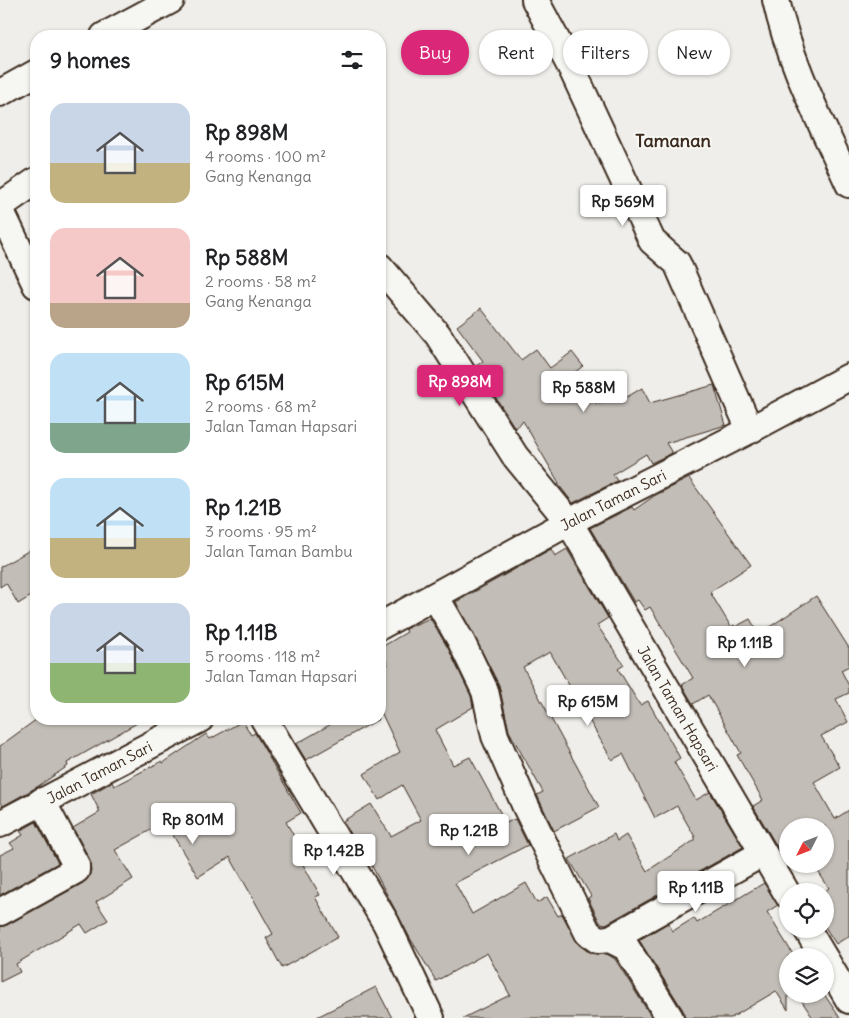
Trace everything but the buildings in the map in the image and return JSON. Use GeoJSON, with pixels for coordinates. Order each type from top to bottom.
{"type":"FeatureCollection","features":[{"type":"Feature","properties":{"kind":"street"},"geometry":{"type":"LineString","coordinates":[[115,30],[171,0]]}},
{"type":"Feature","properties":{"kind":"street"},"geometry":{"type":"LineString","coordinates":[[535,0],[572,69],[652,240],[677,263],[750,430]]}},
{"type":"Feature","properties":{"kind":"street"},"geometry":{"type":"LineString","coordinates":[[776,0],[780,19],[805,87],[849,184]]}},
{"type":"Feature","properties":{"kind":"street"},"geometry":{"type":"LineString","coordinates":[[0,93],[30,76]]}},
{"type":"Feature","properties":{"kind":"street"},"geometry":{"type":"LineString","coordinates":[[30,185],[0,207],[30,272]]}},
{"type":"Feature","properties":{"kind":"street","name":"Jalan Taman Hapsari"},"geometry":{"type":"LineString","coordinates":[[386,274],[438,335],[515,456],[569,522],[781,883]]}},
{"type":"Feature","properties":{"kind":"street","name":"Jalan Taman Sari"},"geometry":{"type":"LineString","coordinates":[[386,618],[435,596],[569,522],[750,430],[849,377]]}},
{"type":"Feature","properties":{"kind":"street"},"geometry":{"type":"LineString","coordinates":[[435,596],[461,641],[484,690],[495,736],[526,807],[588,933],[598,940],[610,939],[763,853]]}},
{"type":"Feature","properties":{"kind":"street","name":"Jalan Taman Sari"},"geometry":{"type":"LineString","coordinates":[[0,824],[188,725]]}},
{"type":"Feature","properties":{"kind":"street"},"geometry":{"type":"LineString","coordinates":[[268,725],[386,923],[431,1018]]}},
{"type":"Feature","properties":{"kind":"street"},"geometry":{"type":"LineString","coordinates":[[0,912],[76,870],[76,865],[42,801]]}},
{"type":"Feature","properties":{"kind":"street"},"geometry":{"type":"LineString","coordinates":[[610,939],[626,947],[670,1018]]}},
{"type":"Feature","properties":{"kind":"street"},"geometry":{"type":"LineString","coordinates":[[834,975],[849,1000]]}},
{"type":"Feature","properties":{"kind":"district","name":"Tamanan"},"geometry":{"type":"Point","coordinates":[673,140]}}]}
